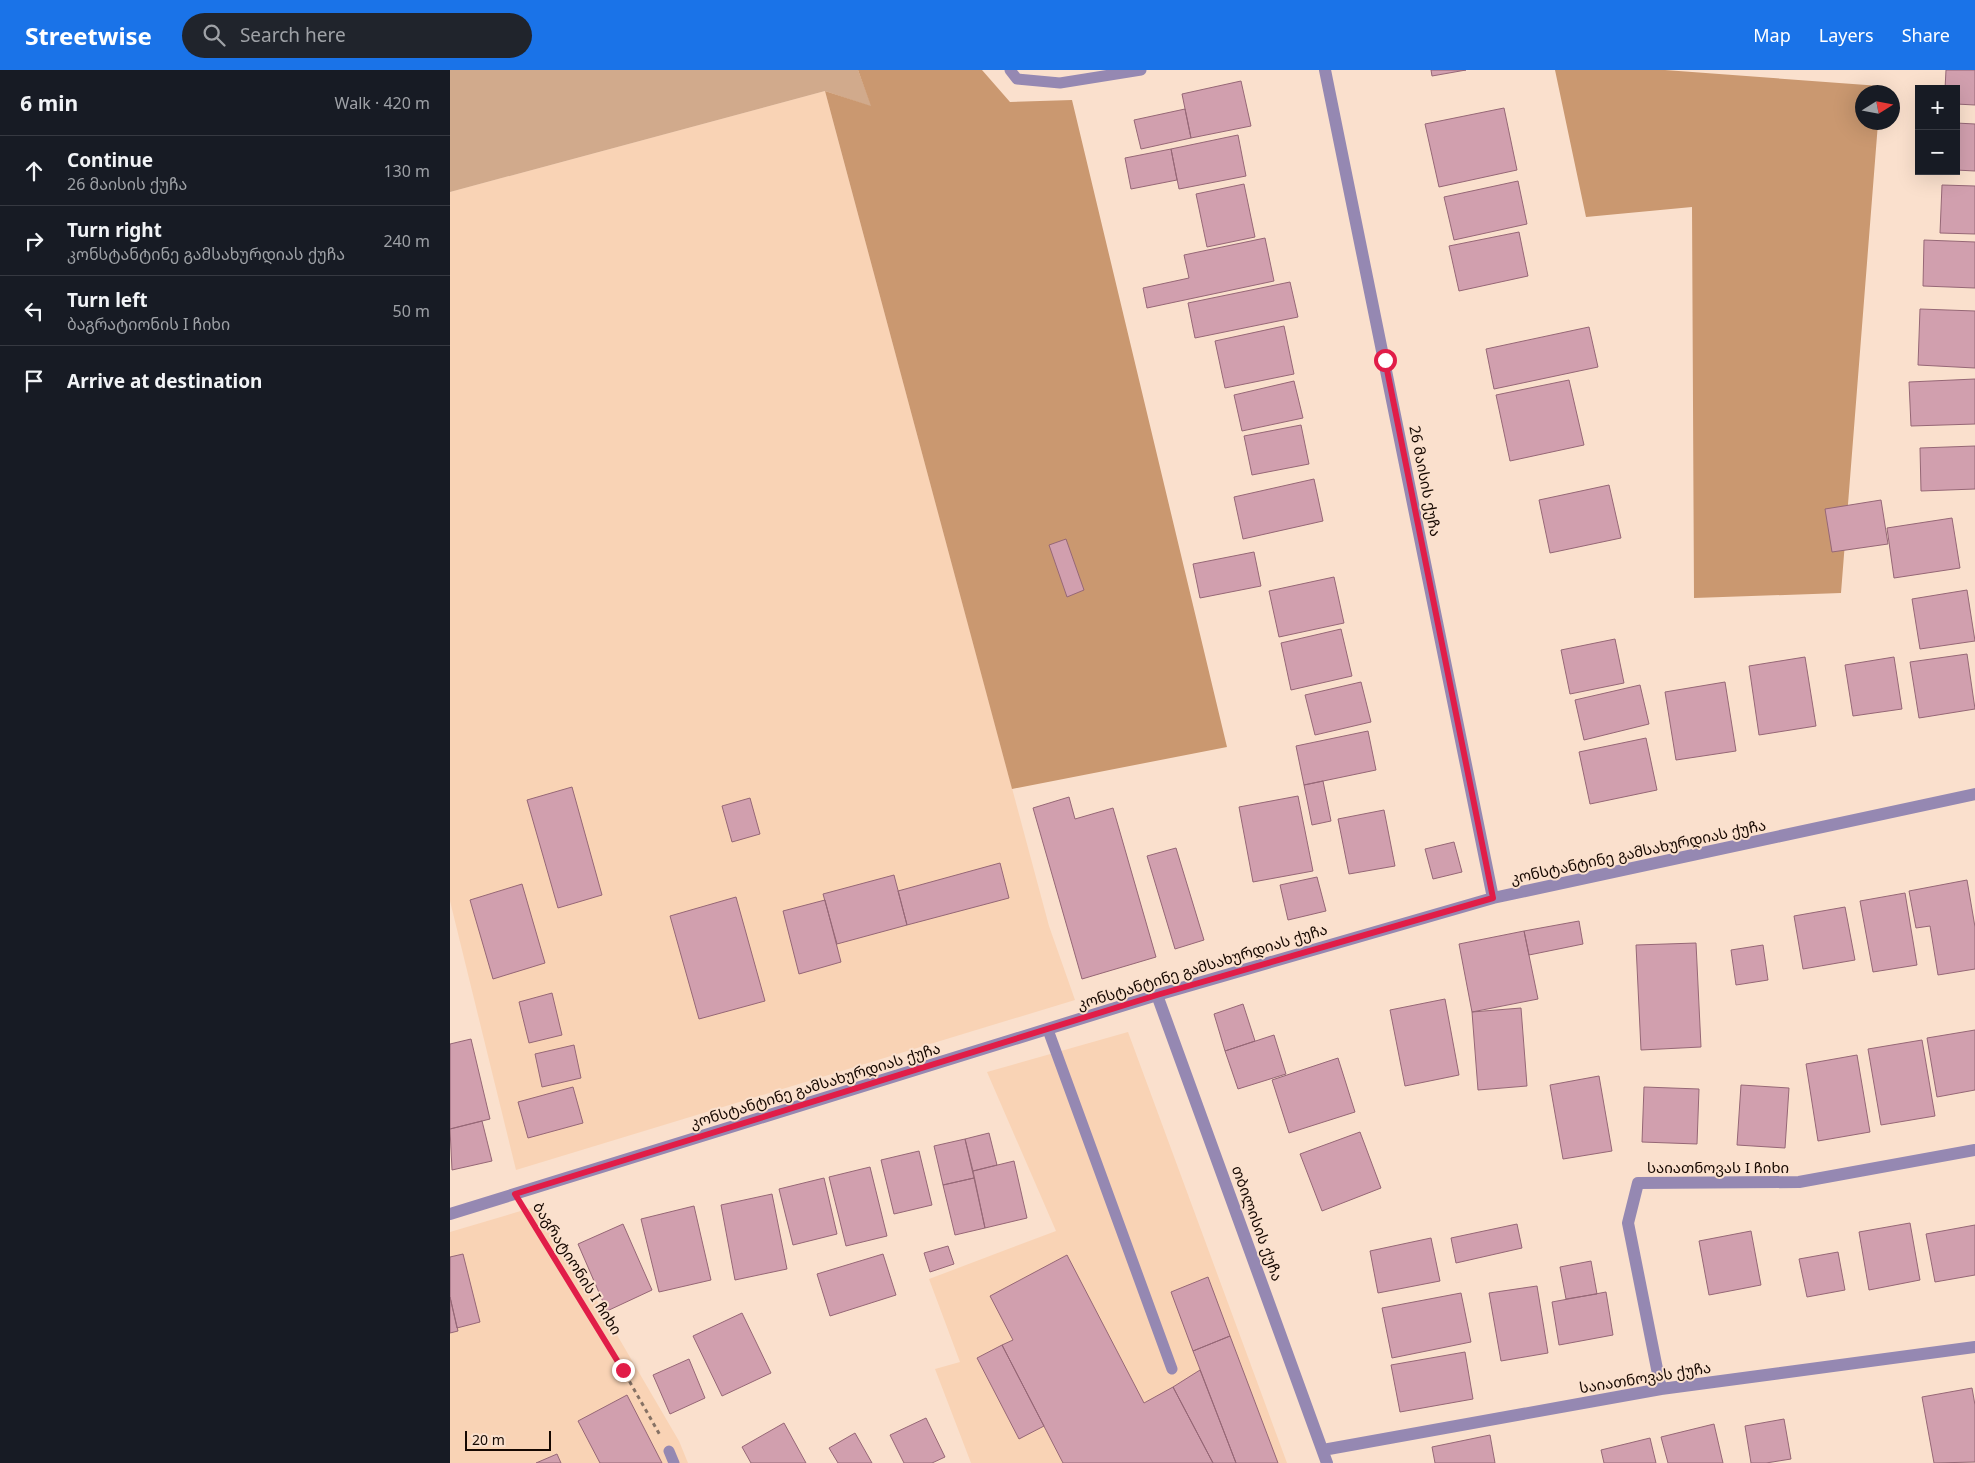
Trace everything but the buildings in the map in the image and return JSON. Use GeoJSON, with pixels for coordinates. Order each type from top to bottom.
{"type":"FeatureCollection","features":[{"type":"Feature","properties":{"kind":"street","name":"26 მაისის ქუჩა"},"geometry":{"type":"LineString","coordinates":[[1325,70],[1493,898]]}},
{"type":"Feature","properties":{"kind":"street","name":"კონსტანტინე გამსახურდიას ქუჩა"},"geometry":{"type":"LineString","coordinates":[[450,1214],[1157,995],[1493,898],[1975,794]]}},
{"type":"Feature","properties":{"kind":"street","name":"თბილისის ქუჩა"},"geometry":{"type":"LineString","coordinates":[[1157,995],[1327,1463]]}},
{"type":"Feature","properties":{"kind":"street","name":"საიათნოვას I ჩიხი"},"geometry":{"type":"LineString","coordinates":[[1661,1389],[1628,1223],[1638,1183],[1799,1182],[1975,1150]]}},
{"type":"Feature","properties":{"kind":"street","name":"საიათნოვას ქუჩა"},"geometry":{"type":"LineString","coordinates":[[1323,1450],[1661,1389],[1975,1347]]}},
{"type":"Feature","properties":{"kind":"lane"},"geometry":{"type":"LineString","coordinates":[[1010,70],[1017,79],[1060,83],[1141,70]]}},
{"type":"Feature","properties":{"kind":"lane"},"geometry":{"type":"LineString","coordinates":[[1048,1030],[1172,1369]]}},
{"type":"Feature","properties":{"kind":"lane"},"geometry":{"type":"LineString","coordinates":[[669,1451],[674,1463]]}},
{"type":"Feature","properties":{"kind":"path","name":"ბაგრატიონის I ჩიხი"},"geometry":{"type":"LineString","coordinates":[[515,1194],[623,1370],[669,1451]]}},
{"type":"Feature","properties":{"kind":"shaded area"},"geometry":{"type":"Polygon","coordinates":[[[450,70],[858,70],[872,107],[825,91],[450,192],[450,70]]]}},
{"type":"Feature","properties":{"kind":"shaded area"},"geometry":{"type":"Polygon","coordinates":[[[858,70],[982,70],[1010,102],[1072,100],[1227,747],[1012,789],[825,91],[871,106],[858,70]]]}},
{"type":"Feature","properties":{"kind":"shaded area"},"geometry":{"type":"Polygon","coordinates":[[[1555,70],[1665,70],[1867,85],[1855,85],[1855,130],[1877,130],[1841,593],[1694,598],[1692,207],[1586,217],[1555,70]]]}},
{"type":"Feature","properties":{"kind":"shaded area"},"geometry":{"type":"Polygon","coordinates":[[[825,91],[1049,926],[1075,1000],[516,1170],[450,901],[450,192],[825,91]]]}},
{"type":"Feature","properties":{"kind":"shaded area"},"geometry":{"type":"Polygon","coordinates":[[[1128,1032],[1287,1463],[971,1463],[935,1369],[960,1362],[929,1279],[1056,1231],[987,1072],[1128,1032]]]}},
{"type":"Feature","properties":{"kind":"shaded area"},"geometry":{"type":"Polygon","coordinates":[[[541,1205],[679,1441],[688,1463],[450,1463],[450,1232],[541,1205]]]}},
{"type":"Feature","properties":{"kind":"route"},"geometry":{"type":"LineString","coordinates":[[623,1370],[515,1194],[1157,995],[1493,898],[1385,360]]}}]}
